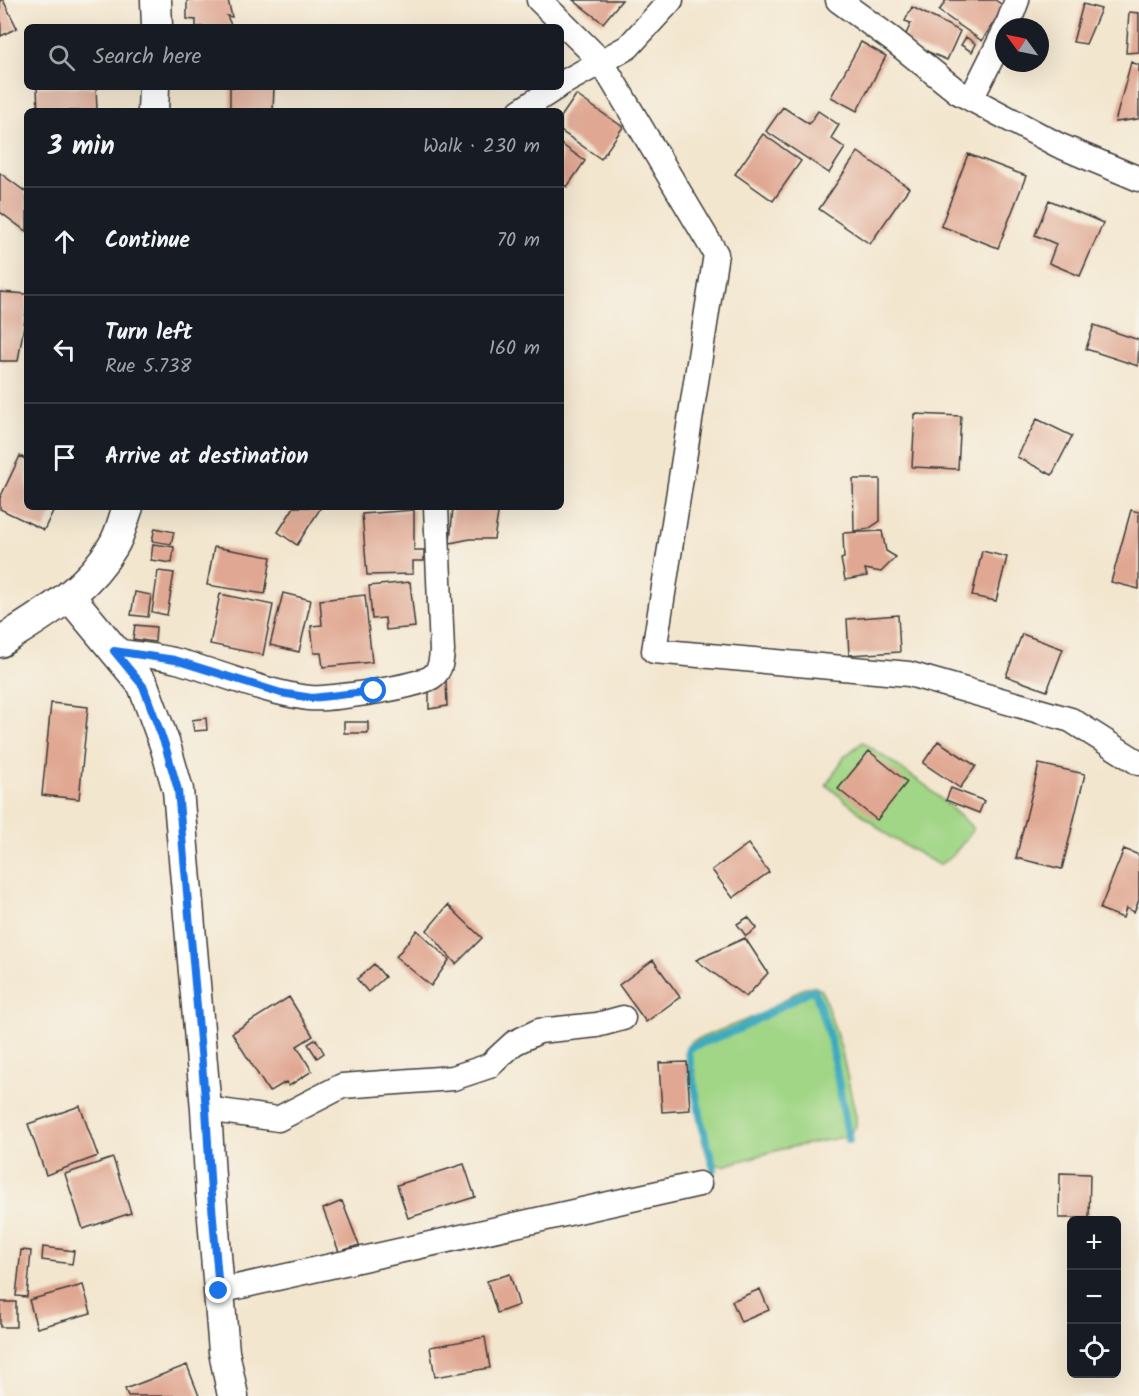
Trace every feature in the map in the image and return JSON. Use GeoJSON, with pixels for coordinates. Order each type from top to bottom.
{"type":"FeatureCollection","features":[{"type":"Feature","properties":{"kind":"street"},"geometry":{"type":"LineString","coordinates":[[156,0],[157,24]]}},
{"type":"Feature","properties":{"kind":"street"},"geometry":{"type":"LineString","coordinates":[[539,0],[563,24]]}},
{"type":"Feature","properties":{"kind":"street"},"geometry":{"type":"LineString","coordinates":[[564,82],[628,47],[671,0]]}},
{"type":"Feature","properties":{"kind":"street"},"geometry":{"type":"LineString","coordinates":[[838,0],[958,92],[1058,145],[1139,179]]}},
{"type":"Feature","properties":{"kind":"street"},"geometry":{"type":"LineString","coordinates":[[1010,18],[1017,0]]}},
{"type":"Feature","properties":{"kind":"street"},"geometry":{"type":"LineString","coordinates":[[564,25],[601,61],[716,254],[654,651],[909,674],[1071,720],[1139,763]]}},
{"type":"Feature","properties":{"kind":"street"},"geometry":{"type":"LineString","coordinates":[[971,99],[995,51]]}},
{"type":"Feature","properties":{"kind":"street"},"geometry":{"type":"LineString","coordinates":[[153,108],[154,90]]}},
{"type":"Feature","properties":{"kind":"street"},"geometry":{"type":"LineString","coordinates":[[525,108],[552,90]]}},
{"type":"Feature","properties":{"kind":"street"},"geometry":{"type":"LineString","coordinates":[[0,642],[70,597],[97,570],[114,545],[127,510]]}},
{"type":"Feature","properties":{"kind":"street"},"geometry":{"type":"LineString","coordinates":[[114,651],[175,660],[281,693],[312,698],[374,691],[425,681],[441,666],[442,651],[436,510]]}},
{"type":"Feature","properties":{"kind":"street"},"geometry":{"type":"LineString","coordinates":[[70,597],[143,686],[165,745],[178,790],[206,1109],[224,1352],[233,1396]]}},
{"type":"Feature","properties":{"kind":"street"},"geometry":{"type":"LineString","coordinates":[[206,1109],[278,1119],[342,1086],[453,1078],[489,1066],[514,1043],[539,1031],[597,1025],[623,1018]]}},
{"type":"Feature","properties":{"kind":"street"},"geometry":{"type":"LineString","coordinates":[[219,1291],[699,1184]]}},
{"type":"Feature","properties":{"kind":"green space"},"geometry":{"type":"Polygon","coordinates":[[[863,742],[925,785],[970,825],[973,830],[954,854],[939,865],[890,837],[826,785],[845,756],[863,742]]]}},
{"type":"Feature","properties":{"kind":"green space"},"geometry":{"type":"Polygon","coordinates":[[[813,986],[822,990],[841,1048],[856,1126],[849,1136],[782,1149],[723,1166],[711,1163],[703,1143],[690,1042],[761,1014],[805,987],[813,986]]]}},
{"type":"Feature","properties":{"kind":"building"},"geometry":{"type":"Polygon","coordinates":[[[0,0],[3,0],[17,28],[1,36],[0,0]]]}},
{"type":"Feature","properties":{"kind":"building"},"geometry":{"type":"Polygon","coordinates":[[[187,0],[228,0],[232,17],[227,16],[231,24],[196,24],[196,20],[187,19],[187,0]]]}},
{"type":"Feature","properties":{"kind":"building"},"geometry":{"type":"Polygon","coordinates":[[[573,0],[622,0],[603,23],[573,0]]]}},
{"type":"Feature","properties":{"kind":"building"},"geometry":{"type":"Polygon","coordinates":[[[946,0],[995,0],[1004,6],[982,41],[939,11],[946,0]]]}},
{"type":"Feature","properties":{"kind":"building"},"geometry":{"type":"Polygon","coordinates":[[[1083,4],[1101,9],[1086,44],[1073,42],[1083,4]]]}},
{"type":"Feature","properties":{"kind":"building"},"geometry":{"type":"Polygon","coordinates":[[[912,7],[960,31],[947,60],[903,41],[911,23],[905,21],[912,7]]]}},
{"type":"Feature","properties":{"kind":"building"},"geometry":{"type":"Polygon","coordinates":[[[1129,12],[1139,13],[1139,52],[1126,53],[1129,12]]]}},
{"type":"Feature","properties":{"kind":"building"},"geometry":{"type":"Polygon","coordinates":[[[966,37],[976,44],[972,52],[961,45],[966,37]]]}},
{"type":"Feature","properties":{"kind":"building"},"geometry":{"type":"Polygon","coordinates":[[[861,42],[886,56],[857,111],[831,97],[861,42]]]}},
{"type":"Feature","properties":{"kind":"building"},"geometry":{"type":"Polygon","coordinates":[[[1131,62],[1139,65],[1139,117],[1115,122],[1131,62]]]}},
{"type":"Feature","properties":{"kind":"building"},"geometry":{"type":"Polygon","coordinates":[[[37,90],[96,90],[97,108],[38,108],[37,90]]]}},
{"type":"Feature","properties":{"kind":"building"},"geometry":{"type":"Polygon","coordinates":[[[230,90],[274,90],[273,108],[230,108],[230,90]]]}},
{"type":"Feature","properties":{"kind":"building"},"geometry":{"type":"Polygon","coordinates":[[[576,95],[623,127],[601,159],[564,133],[564,113],[576,95]]]}},
{"type":"Feature","properties":{"kind":"building"},"geometry":{"type":"Polygon","coordinates":[[[783,107],[809,124],[818,111],[839,125],[831,138],[845,148],[829,173],[766,131],[783,107]]]}},
{"type":"Feature","properties":{"kind":"building"},"geometry":{"type":"Polygon","coordinates":[[[763,134],[801,161],[773,201],[735,174],[763,134]]]}},
{"type":"Feature","properties":{"kind":"building"},"geometry":{"type":"Polygon","coordinates":[[[564,146],[585,161],[567,187],[564,185],[564,146]]]}},
{"type":"Feature","properties":{"kind":"building"},"geometry":{"type":"Polygon","coordinates":[[[858,152],[909,188],[870,244],[819,209],[858,152]]]}},
{"type":"Feature","properties":{"kind":"building"},"geometry":{"type":"Polygon","coordinates":[[[968,154],[1026,176],[998,248],[941,226],[968,154]]]}},
{"type":"Feature","properties":{"kind":"building"},"geometry":{"type":"Polygon","coordinates":[[[0,173],[24,191],[24,230],[0,212],[0,173]]]}},
{"type":"Feature","properties":{"kind":"building"},"geometry":{"type":"Polygon","coordinates":[[[1049,200],[1103,223],[1080,276],[1049,263],[1056,244],[1035,235],[1049,200]]]}},
{"type":"Feature","properties":{"kind":"building"},"geometry":{"type":"Polygon","coordinates":[[[0,292],[24,294],[24,325],[18,361],[0,361],[0,292]]]}},
{"type":"Feature","properties":{"kind":"building"},"geometry":{"type":"Polygon","coordinates":[[[1094,325],[1139,340],[1138,366],[1086,349],[1094,325]]]}},
{"type":"Feature","properties":{"kind":"building"},"geometry":{"type":"Polygon","coordinates":[[[915,414],[961,416],[958,469],[912,467],[915,414]]]}},
{"type":"Feature","properties":{"kind":"building"},"geometry":{"type":"Polygon","coordinates":[[[1037,419],[1072,436],[1052,475],[1017,457],[1037,419]]]}},
{"type":"Feature","properties":{"kind":"building"},"geometry":{"type":"Polygon","coordinates":[[[20,456],[24,458],[24,510],[54,510],[44,530],[0,509],[0,498],[20,456]]]}},
{"type":"Feature","properties":{"kind":"building"},"geometry":{"type":"Polygon","coordinates":[[[853,479],[880,479],[880,521],[868,529],[854,531],[853,479]]]}},
{"type":"Feature","properties":{"kind":"building"},"geometry":{"type":"Polygon","coordinates":[[[292,510],[319,510],[297,545],[278,532],[292,510]]]}},
{"type":"Feature","properties":{"kind":"building"},"geometry":{"type":"Polygon","coordinates":[[[414,510],[414,550],[424,550],[424,561],[413,561],[413,574],[367,575],[362,514],[414,510]]]}},
{"type":"Feature","properties":{"kind":"building"},"geometry":{"type":"Polygon","coordinates":[[[453,510],[499,510],[494,539],[470,539],[450,543],[453,510]]]}},
{"type":"Feature","properties":{"kind":"building"},"geometry":{"type":"Polygon","coordinates":[[[1131,510],[1139,512],[1139,589],[1111,582],[1131,510]]]}},
{"type":"Feature","properties":{"kind":"building"},"geometry":{"type":"Polygon","coordinates":[[[155,528],[174,532],[171,544],[152,541],[155,528]]]}},
{"type":"Feature","properties":{"kind":"building"},"geometry":{"type":"Polygon","coordinates":[[[882,531],[886,551],[896,557],[881,572],[865,569],[867,576],[845,580],[841,559],[844,558],[843,533],[882,531]]]}},
{"type":"Feature","properties":{"kind":"building"},"geometry":{"type":"Polygon","coordinates":[[[153,544],[174,547],[172,563],[151,560],[153,544]]]}},
{"type":"Feature","properties":{"kind":"building"},"geometry":{"type":"Polygon","coordinates":[[[214,547],[271,557],[265,594],[207,585],[214,547]]]}},
{"type":"Feature","properties":{"kind":"building"},"geometry":{"type":"Polygon","coordinates":[[[982,551],[1007,557],[996,601],[972,596],[982,551]]]}},
{"type":"Feature","properties":{"kind":"building"},"geometry":{"type":"Polygon","coordinates":[[[158,571],[174,573],[167,615],[152,612],[158,571]]]}},
{"type":"Feature","properties":{"kind":"building"},"geometry":{"type":"Polygon","coordinates":[[[410,582],[415,627],[386,630],[385,618],[372,619],[369,586],[410,582]]]}},
{"type":"Feature","properties":{"kind":"building"},"geometry":{"type":"Polygon","coordinates":[[[135,592],[151,595],[148,617],[131,615],[135,592]]]}},
{"type":"Feature","properties":{"kind":"building"},"geometry":{"type":"Polygon","coordinates":[[[283,593],[311,600],[299,652],[270,645],[283,593]]]}},
{"type":"Feature","properties":{"kind":"building"},"geometry":{"type":"Polygon","coordinates":[[[220,594],[273,605],[263,655],[210,644],[220,594]]]}},
{"type":"Feature","properties":{"kind":"building"},"geometry":{"type":"Polygon","coordinates":[[[365,595],[372,662],[323,667],[321,653],[314,653],[311,626],[322,625],[320,600],[365,595]]]}},
{"type":"Feature","properties":{"kind":"building"},"geometry":{"type":"Polygon","coordinates":[[[898,615],[900,652],[849,655],[847,619],[898,615]]]}},
{"type":"Feature","properties":{"kind":"building"},"geometry":{"type":"Polygon","coordinates":[[[135,625],[156,627],[155,642],[133,639],[135,625]]]}},
{"type":"Feature","properties":{"kind":"building"},"geometry":{"type":"Polygon","coordinates":[[[1022,634],[1063,649],[1047,691],[1006,676],[1022,634]]]}},
{"type":"Feature","properties":{"kind":"building"},"geometry":{"type":"Polygon","coordinates":[[[446,680],[447,706],[429,709],[429,689],[446,680]]]}},
{"type":"Feature","properties":{"kind":"building"},"geometry":{"type":"Polygon","coordinates":[[[51,703],[88,707],[79,799],[42,795],[51,703]]]}},
{"type":"Feature","properties":{"kind":"building"},"geometry":{"type":"Polygon","coordinates":[[[206,718],[207,730],[194,731],[192,720],[206,718]]]}},
{"type":"Feature","properties":{"kind":"building"},"geometry":{"type":"Polygon","coordinates":[[[344,722],[368,722],[368,733],[344,733],[344,722]]]}},
{"type":"Feature","properties":{"kind":"building"},"geometry":{"type":"Polygon","coordinates":[[[938,741],[976,766],[960,788],[923,763],[938,741]]]}},
{"type":"Feature","properties":{"kind":"building"},"geometry":{"type":"Polygon","coordinates":[[[869,751],[907,782],[877,820],[838,789],[869,751]]]}},
{"type":"Feature","properties":{"kind":"building"},"geometry":{"type":"Polygon","coordinates":[[[1039,764],[1085,774],[1062,869],[1016,858],[1039,764]]]}},
{"type":"Feature","properties":{"kind":"building"},"geometry":{"type":"Polygon","coordinates":[[[951,788],[984,801],[979,813],[946,800],[951,788]]]}},
{"type":"Feature","properties":{"kind":"building"},"geometry":{"type":"Polygon","coordinates":[[[748,844],[769,872],[733,898],[712,870],[748,844]]]}},
{"type":"Feature","properties":{"kind":"building"},"geometry":{"type":"Polygon","coordinates":[[[1124,849],[1139,855],[1139,900],[1134,912],[1126,908],[1123,918],[1100,909],[1124,849]]]}},
{"type":"Feature","properties":{"kind":"building"},"geometry":{"type":"Polygon","coordinates":[[[448,905],[482,938],[456,964],[427,930],[448,905]]]}},
{"type":"Feature","properties":{"kind":"building"},"geometry":{"type":"Polygon","coordinates":[[[748,917],[757,928],[746,936],[737,924],[748,917]]]}},
{"type":"Feature","properties":{"kind":"building"},"geometry":{"type":"Polygon","coordinates":[[[417,930],[449,960],[431,986],[396,957],[417,930]]]}},
{"type":"Feature","properties":{"kind":"building"},"geometry":{"type":"Polygon","coordinates":[[[745,938],[768,973],[746,997],[696,960],[745,938]]]}},
{"type":"Feature","properties":{"kind":"building"},"geometry":{"type":"Polygon","coordinates":[[[653,960],[680,997],[646,1022],[619,985],[653,960]]]}},
{"type":"Feature","properties":{"kind":"building"},"geometry":{"type":"Polygon","coordinates":[[[374,964],[385,977],[368,992],[357,979],[374,964]]]}},
{"type":"Feature","properties":{"kind":"building"},"geometry":{"type":"Polygon","coordinates":[[[289,997],[313,1036],[297,1046],[312,1071],[289,1086],[286,1082],[269,1092],[232,1033],[289,997]]]}},
{"type":"Feature","properties":{"kind":"building"},"geometry":{"type":"Polygon","coordinates":[[[316,1039],[324,1053],[317,1058],[308,1044],[316,1039]]]}},
{"type":"Feature","properties":{"kind":"building"},"geometry":{"type":"Polygon","coordinates":[[[687,1062],[690,1110],[662,1112],[659,1063],[687,1062]]]}},
{"type":"Feature","properties":{"kind":"building"},"geometry":{"type":"Polygon","coordinates":[[[80,1106],[98,1156],[46,1175],[28,1124],[80,1106]]]}},
{"type":"Feature","properties":{"kind":"building"},"geometry":{"type":"Polygon","coordinates":[[[113,1158],[131,1213],[83,1229],[65,1174],[113,1158]]]}},
{"type":"Feature","properties":{"kind":"building"},"geometry":{"type":"Polygon","coordinates":[[[464,1164],[475,1197],[408,1218],[397,1185],[464,1164]]]}},
{"type":"Feature","properties":{"kind":"building"},"geometry":{"type":"Polygon","coordinates":[[[1060,1173],[1090,1174],[1089,1216],[1059,1218],[1060,1173]]]}},
{"type":"Feature","properties":{"kind":"building"},"geometry":{"type":"Polygon","coordinates":[[[342,1201],[359,1245],[339,1252],[323,1209],[342,1201]]]}},
{"type":"Feature","properties":{"kind":"building"},"geometry":{"type":"Polygon","coordinates":[[[43,1247],[74,1251],[72,1264],[42,1260],[43,1247]]]}},
{"type":"Feature","properties":{"kind":"building"},"geometry":{"type":"Polygon","coordinates":[[[21,1250],[31,1251],[27,1297],[16,1296],[21,1250]]]}},
{"type":"Feature","properties":{"kind":"building"},"geometry":{"type":"Polygon","coordinates":[[[510,1274],[519,1305],[497,1313],[487,1281],[510,1274]]]}},
{"type":"Feature","properties":{"kind":"building"},"geometry":{"type":"Polygon","coordinates":[[[83,1285],[91,1313],[37,1328],[29,1300],[83,1285]]]}},
{"type":"Feature","properties":{"kind":"building"},"geometry":{"type":"Polygon","coordinates":[[[760,1289],[769,1310],[741,1322],[732,1301],[760,1289]]]}},
{"type":"Feature","properties":{"kind":"building"},"geometry":{"type":"Polygon","coordinates":[[[0,1302],[16,1302],[16,1327],[0,1327],[0,1302]]]}},
{"type":"Feature","properties":{"kind":"building"},"geometry":{"type":"Polygon","coordinates":[[[485,1337],[490,1368],[435,1377],[430,1347],[485,1337]]]}},
{"type":"Feature","properties":{"kind":"building"},"geometry":{"type":"Polygon","coordinates":[[[187,1365],[199,1396],[128,1396],[125,1389],[187,1365]]]}},
{"type":"Feature","properties":{"kind":"waterway"},"geometry":{"type":"LineString","coordinates":[[714,1169],[702,1125],[688,1053],[689,1048],[737,1030],[811,990],[815,991],[831,1042],[849,1140]]}},
{"type":"Feature","properties":{"kind":"route"},"geometry":{"type":"LineString","coordinates":[[219,1291],[206,1109],[178,790],[165,745],[143,686],[114,651],[175,660],[281,693],[312,698],[374,691]]}}]}
